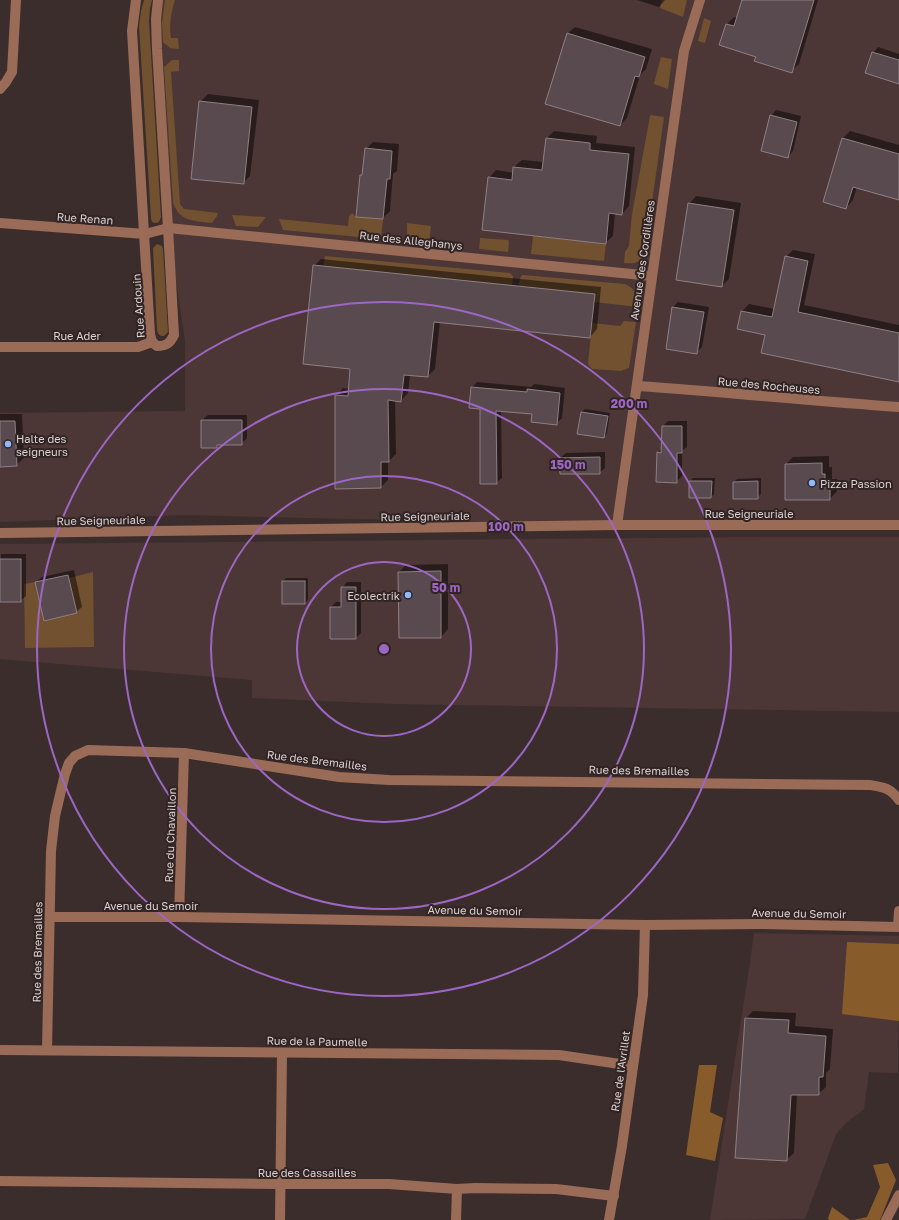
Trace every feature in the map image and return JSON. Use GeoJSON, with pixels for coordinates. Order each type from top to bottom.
{"type":"FeatureCollection","features":[{"type":"Feature","properties":{"kind":"street"},"geometry":{"type":"LineString","coordinates":[[0,89],[12,72],[16,0]]}},
{"type":"Feature","properties":{"kind":"street","name":"Rue Ardouin"},"geometry":{"type":"LineString","coordinates":[[136,0],[132,31],[150,334],[152,342],[158,346],[167,345],[171,342],[174,335],[157,48],[156,19],[158,0]]}},
{"type":"Feature","properties":{"kind":"street","name":"Avenue des Cordillères"},"geometry":{"type":"LineString","coordinates":[[617,525],[638,386],[684,51],[700,0]]}},
{"type":"Feature","properties":{"kind":"street","name":"Rue Renan"},"geometry":{"type":"LineString","coordinates":[[0,223],[145,234],[168,228]]}},
{"type":"Feature","properties":{"kind":"street","name":"Rue des Alleghanys"},"geometry":{"type":"LineString","coordinates":[[168,228],[652,276]]}},
{"type":"Feature","properties":{"kind":"street","name":"Rue Ader"},"geometry":{"type":"LineString","coordinates":[[0,347],[138,347],[152,342]]}},
{"type":"Feature","properties":{"kind":"street","name":"Rue des Rocheuses"},"geometry":{"type":"LineString","coordinates":[[638,386],[778,396],[825,402],[899,407]]}},
{"type":"Feature","properties":{"kind":"street","name":"Rue Seigneuriale"},"geometry":{"type":"LineString","coordinates":[[0,534],[617,525],[899,525]]}},
{"type":"Feature","properties":{"kind":"street","name":"Rue des Bremailles"},"geometry":{"type":"LineString","coordinates":[[47,1050],[52,844],[55,816],[69,762],[76,756],[88,750],[184,753],[339,777],[389,780],[870,785],[885,787],[895,793],[899,800]]}},
{"type":"Feature","properties":{"kind":"street","name":"Rue du Chavaillon"},"geometry":{"type":"LineString","coordinates":[[179,917],[184,753]]}},
{"type":"Feature","properties":{"kind":"street"},"geometry":{"type":"LineString","coordinates":[[898,927],[899,911]]}},
{"type":"Feature","properties":{"kind":"street","name":"Avenue du Semoir"},"geometry":{"type":"LineString","coordinates":[[50,917],[179,917],[645,925],[762,924],[898,927]]}},
{"type":"Feature","properties":{"kind":"street","name":"Rue de l'Avrillet"},"geometry":{"type":"LineString","coordinates":[[609,1220],[614,1196],[643,995],[645,925]]}},
{"type":"Feature","properties":{"kind":"street","name":"Rue de la Paumelle"},"geometry":{"type":"LineString","coordinates":[[0,1050],[558,1055],[633,1066]]}},
{"type":"Feature","properties":{"kind":"street"},"geometry":{"type":"LineString","coordinates":[[280,1220],[282,1053]]}},
{"type":"Feature","properties":{"kind":"street","name":"Rue des Cassailles"},"geometry":{"type":"LineString","coordinates":[[0,1181],[389,1184],[457,1189],[556,1189],[614,1196]]}},
{"type":"Feature","properties":{"kind":"street"},"geometry":{"type":"LineString","coordinates":[[456,1220],[457,1189]]}},
{"type":"Feature","properties":{"kind":"street"},"geometry":{"type":"LineString","coordinates":[[886,1220],[899,1195]]}},
{"type":"Feature","properties":{"kind":"shaded area"},"geometry":{"type":"Polygon","coordinates":[[[144,0],[152,0],[149,21],[161,217],[159,222],[156,223],[152,222],[151,220],[139,26],[144,0]]]}},
{"type":"Feature","properties":{"kind":"shaded area"},"geometry":{"type":"Polygon","coordinates":[[[158,0],[899,0],[899,525],[617,525],[183,515],[0,522],[0,413],[185,411],[185,340],[168,228],[158,0]]]}},
{"type":"Feature","properties":{"kind":"shaded area"},"geometry":{"type":"Polygon","coordinates":[[[165,0],[175,0],[172,9],[170,33],[171,38],[178,38],[179,49],[170,48],[163,42],[162,23],[165,0]]]}},
{"type":"Feature","properties":{"kind":"shaded area"},"geometry":{"type":"Polygon","coordinates":[[[662,0],[687,0],[683,17],[660,8],[662,0]]]}},
{"type":"Feature","properties":{"kind":"shaded area"},"geometry":{"type":"Polygon","coordinates":[[[704,18],[711,21],[705,43],[698,41],[704,18]]]}},
{"type":"Feature","properties":{"kind":"shaded area"},"geometry":{"type":"Polygon","coordinates":[[[661,57],[672,59],[668,89],[654,84],[661,57]]]}},
{"type":"Feature","properties":{"kind":"shaded area"},"geometry":{"type":"Polygon","coordinates":[[[172,60],[179,60],[179,71],[171,72],[180,204],[184,209],[218,213],[212,223],[194,221],[183,217],[176,209],[173,202],[164,67],[172,60]]]}},
{"type":"Feature","properties":{"kind":"shaded area"},"geometry":{"type":"Polygon","coordinates":[[[651,115],[664,117],[645,252],[640,261],[624,263],[625,252],[629,246],[632,214],[651,115]]]}},
{"type":"Feature","properties":{"kind":"shaded area"},"geometry":{"type":"Polygon","coordinates":[[[352,213],[356,217],[383,219],[381,239],[283,230],[279,219],[348,226],[349,216],[352,213]]]}},
{"type":"Feature","properties":{"kind":"shaded area"},"geometry":{"type":"Polygon","coordinates":[[[232,215],[266,217],[258,227],[236,226],[232,215]]]}},
{"type":"Feature","properties":{"kind":"shaded area"},"geometry":{"type":"Polygon","coordinates":[[[407,223],[431,226],[429,244],[407,242],[407,223]]]}},
{"type":"Feature","properties":{"kind":"shaded area"},"geometry":{"type":"Polygon","coordinates":[[[533,236],[606,244],[604,261],[531,254],[533,236]]]}},
{"type":"Feature","properties":{"kind":"shaded area"},"geometry":{"type":"Polygon","coordinates":[[[480,238],[508,240],[508,252],[479,249],[480,238]]]}},
{"type":"Feature","properties":{"kind":"shaded area"},"geometry":{"type":"Polygon","coordinates":[[[157,244],[162,246],[163,249],[168,332],[164,336],[161,336],[157,330],[153,248],[157,244]]]}},
{"type":"Feature","properties":{"kind":"shaded area"},"geometry":{"type":"Polygon","coordinates":[[[325,256],[510,273],[513,276],[512,286],[323,267],[325,256]]]}},
{"type":"Feature","properties":{"kind":"shaded area"},"geometry":{"type":"Polygon","coordinates":[[[521,276],[625,284],[632,288],[636,293],[638,307],[594,302],[518,287],[521,276]]]}},
{"type":"Feature","properties":{"kind":"shaded area"},"geometry":{"type":"Polygon","coordinates":[[[624,321],[636,322],[629,368],[621,371],[592,369],[588,364],[592,323],[620,326],[624,321]]]}},
{"type":"Feature","properties":{"kind":"shaded area"},"geometry":{"type":"Polygon","coordinates":[[[899,537],[899,712],[394,704],[252,698],[252,680],[0,659],[0,544],[899,537]]]}},
{"type":"Feature","properties":{"kind":"shaded area"},"geometry":{"type":"Polygon","coordinates":[[[93,572],[94,647],[25,648],[24,584],[35,582],[44,621],[77,613],[69,578],[93,572]]]}},
{"type":"Feature","properties":{"kind":"shaded area"},"geometry":{"type":"Polygon","coordinates":[[[754,933],[899,936],[898,1073],[869,1072],[864,1109],[846,1123],[836,1134],[805,1219],[710,1220],[754,933]]]}},
{"type":"Feature","properties":{"kind":"shaded area"},"geometry":{"type":"Polygon","coordinates":[[[847,942],[899,944],[899,1021],[842,1014],[847,942]]]}},
{"type":"Feature","properties":{"kind":"shaded area"},"geometry":{"type":"Polygon","coordinates":[[[699,1065],[717,1065],[710,1112],[723,1118],[715,1161],[686,1155],[699,1065]]]}},
{"type":"Feature","properties":{"kind":"shaded area"},"geometry":{"type":"Polygon","coordinates":[[[888,1163],[896,1180],[880,1220],[854,1220],[867,1217],[880,1187],[873,1165],[888,1163]]]}},
{"type":"Feature","properties":{"kind":"shaded area"},"geometry":{"type":"Polygon","coordinates":[[[832,1207],[850,1220],[829,1220],[828,1218],[832,1207]]]}},
{"type":"Feature","properties":{"kind":"building"},"geometry":{"type":"Polygon","coordinates":[[[742,0],[814,0],[792,73],[754,61],[756,57],[719,45],[726,24],[734,26],[742,0]]]}},
{"type":"Feature","properties":{"kind":"building"},"geometry":{"type":"Polygon","coordinates":[[[567,33],[645,57],[639,77],[635,76],[620,126],[545,104],[567,33]]]}},
{"type":"Feature","properties":{"kind":"building"},"geometry":{"type":"Polygon","coordinates":[[[872,52],[899,60],[899,84],[865,73],[872,52]]]}},
{"type":"Feature","properties":{"kind":"building"},"geometry":{"type":"Polygon","coordinates":[[[199,101],[252,107],[244,184],[191,179],[199,101]]]}},
{"type":"Feature","properties":{"kind":"building"},"geometry":{"type":"Polygon","coordinates":[[[770,115],[797,122],[788,158],[761,151],[770,115]]]}},
{"type":"Feature","properties":{"kind":"building"},"geometry":{"type":"Polygon","coordinates":[[[546,138],[590,143],[590,150],[629,154],[622,215],[609,213],[606,244],[482,230],[488,177],[512,180],[513,167],[542,170],[546,138]]]}},
{"type":"Feature","properties":{"kind":"building"},"geometry":{"type":"Polygon","coordinates":[[[842,138],[899,154],[899,200],[853,187],[846,209],[823,202],[842,138]]]}},
{"type":"Feature","properties":{"kind":"building"},"geometry":{"type":"Polygon","coordinates":[[[365,148],[392,151],[390,179],[387,179],[383,219],[356,217],[360,175],[362,175],[365,148]]]}},
{"type":"Feature","properties":{"kind":"building"},"geometry":{"type":"Polygon","coordinates":[[[688,203],[734,210],[722,287],[676,280],[688,203]]]}},
{"type":"Feature","properties":{"kind":"building"},"geometry":{"type":"Polygon","coordinates":[[[785,256],[808,261],[798,312],[899,333],[899,382],[761,353],[765,335],[737,329],[741,311],[772,317],[785,256]]]}},
{"type":"Feature","properties":{"kind":"building"},"geometry":{"type":"Polygon","coordinates":[[[313,265],[595,294],[590,338],[434,322],[428,377],[404,375],[401,402],[388,400],[389,462],[381,462],[381,488],[335,489],[335,395],[348,396],[350,369],[303,364],[313,265]]]}},
{"type":"Feature","properties":{"kind":"building"},"geometry":{"type":"Polygon","coordinates":[[[672,307],[704,312],[697,354],[666,349],[672,307]]]}},
{"type":"Feature","properties":{"kind":"building"},"geometry":{"type":"Polygon","coordinates":[[[471,387],[527,392],[527,389],[560,393],[557,425],[531,422],[532,414],[496,411],[497,484],[480,484],[480,409],[469,408],[471,387]]]}},
{"type":"Feature","properties":{"kind":"building"},"geometry":{"type":"Polygon","coordinates":[[[581,412],[608,416],[604,438],[577,434],[581,412]]]}},
{"type":"Feature","properties":{"kind":"building"},"geometry":{"type":"Polygon","coordinates":[[[201,420],[242,420],[242,445],[217,445],[217,448],[201,448],[201,420]]]}},
{"type":"Feature","properties":{"kind":"building","name":"Halte des seigneurs"},"geometry":{"type":"Polygon","coordinates":[[[0,421],[15,421],[17,466],[0,467],[0,421]]]}},
{"type":"Feature","properties":{"kind":"building"},"geometry":{"type":"Polygon","coordinates":[[[662,426],[682,426],[682,453],[677,453],[677,483],[656,482],[657,452],[661,453],[662,426]]]}},
{"type":"Feature","properties":{"kind":"building"},"geometry":{"type":"Polygon","coordinates":[[[600,457],[600,474],[560,474],[559,458],[600,457]]]}},
{"type":"Feature","properties":{"kind":"building"},"geometry":{"type":"Polygon","coordinates":[[[822,463],[822,474],[825,474],[825,486],[830,486],[830,500],[785,500],[785,464],[822,463]]]}},
{"type":"Feature","properties":{"kind":"building"},"geometry":{"type":"Polygon","coordinates":[[[689,481],[712,481],[711,498],[689,498],[689,481]]]}},
{"type":"Feature","properties":{"kind":"building"},"geometry":{"type":"Polygon","coordinates":[[[758,481],[758,499],[733,499],[733,482],[758,481]]]}},
{"type":"Feature","properties":{"kind":"building"},"geometry":{"type":"Polygon","coordinates":[[[0,559],[21,559],[21,602],[0,602],[0,559]]]}},
{"type":"Feature","properties":{"kind":"building"},"geometry":{"type":"Polygon","coordinates":[[[441,571],[441,638],[399,638],[398,572],[441,571]]]}},
{"type":"Feature","properties":{"kind":"building"},"geometry":{"type":"Polygon","coordinates":[[[68,575],[77,613],[44,621],[35,582],[68,575]]]}},
{"type":"Feature","properties":{"kind":"building"},"geometry":{"type":"Polygon","coordinates":[[[282,581],[305,581],[305,604],[282,604],[282,581]]]}},
{"type":"Feature","properties":{"kind":"building"},"geometry":{"type":"Polygon","coordinates":[[[341,587],[356,587],[356,639],[330,639],[330,607],[341,607],[341,587]]]}},
{"type":"Feature","properties":{"kind":"building"},"geometry":{"type":"Polygon","coordinates":[[[745,1018],[789,1020],[788,1033],[826,1036],[823,1077],[819,1077],[819,1095],[791,1095],[787,1161],[735,1158],[745,1018]]]}},
{"type":"Feature","properties":{"kind":"place","name":"Halte des seigneurs"},"geometry":{"type":"Point","coordinates":[8,444]}},
{"type":"Feature","properties":{"kind":"place","name":"Pizza Passion"},"geometry":{"type":"Point","coordinates":[812,483]}},
{"type":"Feature","properties":{"kind":"place","name":"Ecolectrik"},"geometry":{"type":"Point","coordinates":[408,595]}}]}
